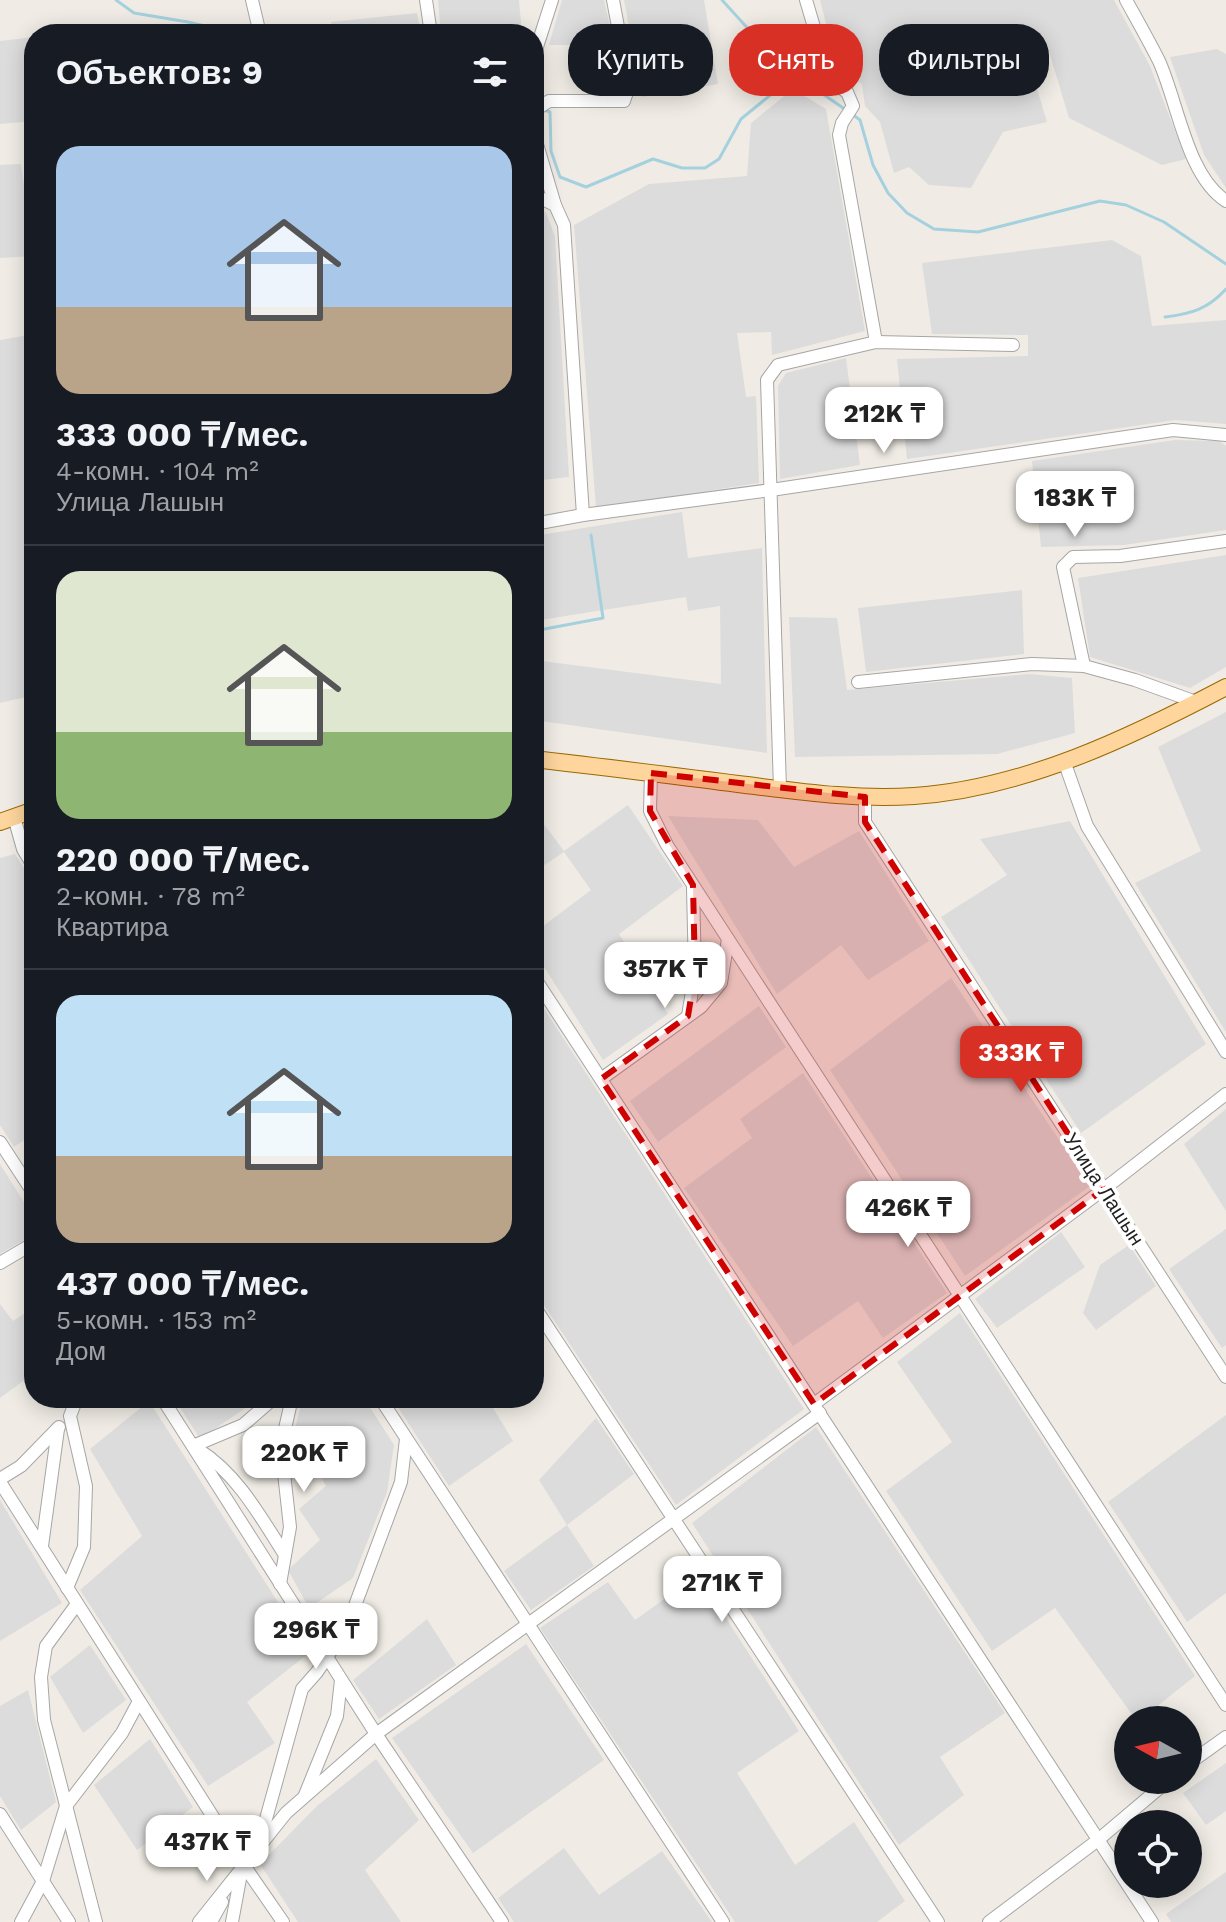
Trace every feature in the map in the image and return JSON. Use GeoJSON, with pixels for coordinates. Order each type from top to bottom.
{"type":"FeatureCollection","features":[{"type":"Feature","properties":{"kind":"main road"},"geometry":{"type":"LineString","coordinates":[[544,760],[780,789],[865,797],[915,796],[968,787],[1064,761],[1155,725],[1226,687]]}},
{"type":"Feature","properties":{"kind":"street"},"geometry":{"type":"LineString","coordinates":[[252,0],[258,24]]}},
{"type":"Feature","properties":{"kind":"street"},"geometry":{"type":"LineString","coordinates":[[426,0],[430,24]]}},
{"type":"Feature","properties":{"kind":"street"},"geometry":{"type":"LineString","coordinates":[[544,25],[552,0]]}},
{"type":"Feature","properties":{"kind":"street"},"geometry":{"type":"LineString","coordinates":[[544,104],[549,101],[624,101],[629,86],[613,0]]}},
{"type":"Feature","properties":{"kind":"street"},"geometry":{"type":"LineString","coordinates":[[806,0],[830,81],[847,92],[853,106],[842,123],[839,135],[876,342]]}},
{"type":"Feature","properties":{"kind":"street"},"geometry":{"type":"LineString","coordinates":[[1126,0],[1160,63],[1197,165],[1212,192],[1226,201]]}},
{"type":"Feature","properties":{"kind":"street"},"geometry":{"type":"LineString","coordinates":[[544,168],[564,225],[583,515]]}},
{"type":"Feature","properties":{"kind":"street"},"geometry":{"type":"LineString","coordinates":[[544,200],[555,205]]}},
{"type":"Feature","properties":{"kind":"street"},"geometry":{"type":"LineString","coordinates":[[780,789],[767,380],[778,365],[876,342],[1013,345]]}},
{"type":"Feature","properties":{"kind":"street"},"geometry":{"type":"LineString","coordinates":[[544,522],[1173,430],[1226,435]]}},
{"type":"Feature","properties":{"kind":"street"},"geometry":{"type":"LineString","coordinates":[[1084,666],[1063,567],[1073,557],[1120,556],[1226,541]]}},
{"type":"Feature","properties":{"kind":"street"},"geometry":{"type":"LineString","coordinates":[[858,682],[1032,664],[1084,666],[1196,702]]}},
{"type":"Feature","properties":{"kind":"street"},"geometry":{"type":"LineString","coordinates":[[1064,761],[1087,826],[1226,1052]]}},
{"type":"Feature","properties":{"kind":"street"},"geometry":{"type":"LineString","coordinates":[[651,773],[650,811],[667,845],[1226,1705]]}},
{"type":"Feature","properties":{"kind":"street","name":"Улица Лашын"},"geometry":{"type":"LineString","coordinates":[[865,797],[865,822],[1226,1377]]}},
{"type":"Feature","properties":{"kind":"street"},"geometry":{"type":"LineString","coordinates":[[7,819],[24,851]]}},
{"type":"Feature","properties":{"kind":"street"},"geometry":{"type":"LineString","coordinates":[[688,1016],[695,973],[693,885]]}},
{"type":"Feature","properties":{"kind":"street"},"geometry":{"type":"LineString","coordinates":[[601,1079],[701,1007],[721,983],[728,939]]}},
{"type":"Feature","properties":{"kind":"street"},"geometry":{"type":"LineString","coordinates":[[544,992],[1152,1922]]}},
{"type":"Feature","properties":{"kind":"street"},"geometry":{"type":"LineString","coordinates":[[199,1922],[286,1813],[376,1734],[675,1518],[1226,1094]]}},
{"type":"Feature","properties":{"kind":"street"},"geometry":{"type":"LineString","coordinates":[[0,1142],[24,1179]]}},
{"type":"Feature","properties":{"kind":"street"},"geometry":{"type":"LineString","coordinates":[[0,1263],[24,1249]]}},
{"type":"Feature","properties":{"kind":"street"},"geometry":{"type":"LineString","coordinates":[[544,1321],[938,1922]]}},
{"type":"Feature","properties":{"kind":"street"},"geometry":{"type":"LineString","coordinates":[[73,1408],[70,1416],[21,1466],[0,1480],[243,1864],[283,1922]]}},
{"type":"Feature","properties":{"kind":"street"},"geometry":{"type":"LineString","coordinates":[[168,1408],[376,1734],[502,1922]]}},
{"type":"Feature","properties":{"kind":"street"},"geometry":{"type":"LineString","coordinates":[[193,1446],[243,1425],[263,1408]]}},
{"type":"Feature","properties":{"kind":"street"},"geometry":{"type":"LineString","coordinates":[[280,1584],[290,1527],[281,1446],[290,1408]]}},
{"type":"Feature","properties":{"kind":"street"},"geometry":{"type":"LineString","coordinates":[[386,1408],[723,1922]]}},
{"type":"Feature","properties":{"kind":"street"},"geometry":{"type":"LineString","coordinates":[[67,1588],[84,1547],[86,1486],[70,1416]]}},
{"type":"Feature","properties":{"kind":"street"},"geometry":{"type":"LineString","coordinates":[[42,1546],[58,1429]]}},
{"type":"Feature","properties":{"kind":"street"},"geometry":{"type":"LineString","coordinates":[[259,1844],[302,1689],[347,1627],[401,1482],[406,1439]]}},
{"type":"Feature","properties":{"kind":"street"},"geometry":{"type":"LineString","coordinates":[[193,1446],[220,1463],[239,1485],[285,1555]]}},
{"type":"Feature","properties":{"kind":"street"},"geometry":{"type":"LineString","coordinates":[[77,1604],[46,1646],[41,1677],[44,1720],[96,1922]]}},
{"type":"Feature","properties":{"kind":"street"},"geometry":{"type":"LineString","coordinates":[[303,1798],[337,1716],[341,1680]]}},
{"type":"Feature","properties":{"kind":"street"},"geometry":{"type":"LineString","coordinates":[[21,1922],[43,1881],[66,1806],[122,1733],[139,1701]]}},
{"type":"Feature","properties":{"kind":"street"},"geometry":{"type":"LineString","coordinates":[[1202,1754],[1226,1737]]}},
{"type":"Feature","properties":{"kind":"street"},"geometry":{"type":"LineString","coordinates":[[989,1922],[1098,1840],[1152,1794]]}},
{"type":"Feature","properties":{"kind":"street"},"geometry":{"type":"LineString","coordinates":[[0,1814],[69,1922]]}},
{"type":"Feature","properties":{"kind":"street"},"geometry":{"type":"LineString","coordinates":[[211,1922],[243,1864]]}},
{"type":"Feature","properties":{"kind":"street"},"geometry":{"type":"LineString","coordinates":[[232,1922],[243,1864]]}},
{"type":"Feature","properties":{"kind":"highlighted area"},"geometry":{"type":"Polygon","coordinates":[[[651,773],[865,797],[865,822],[1104,1189],[814,1404],[601,1079],[688,1016],[695,973],[693,885],[650,811],[651,773]]]}},
{"type":"Feature","properties":{"kind":"shaded area"},"geometry":{"type":"Polygon","coordinates":[[[438,0],[519,0],[521,24],[440,24],[438,0]]]}},
{"type":"Feature","properties":{"kind":"shaded area"},"geometry":{"type":"Polygon","coordinates":[[[562,0],[604,0],[609,24],[568,24],[568,45],[549,45],[562,0]]]}},
{"type":"Feature","properties":{"kind":"shaded area"},"geometry":{"type":"Polygon","coordinates":[[[624,0],[704,0],[708,24],[628,24],[624,0]]]}},
{"type":"Feature","properties":{"kind":"shaded area"},"geometry":{"type":"Polygon","coordinates":[[[820,0],[1114,0],[1150,66],[1186,159],[1162,165],[1069,118],[1049,52],[1049,24],[879,24],[879,96],[1039,96],[1047,122],[1003,132],[971,188],[929,185],[909,167],[894,173],[880,122],[865,106],[863,24],[826,24],[820,0]]]}},
{"type":"Feature","properties":{"kind":"shaded area"},"geometry":{"type":"Polygon","coordinates":[[[417,13],[419,24],[331,24],[417,13]]]}},
{"type":"Feature","properties":{"kind":"shaded area"},"geometry":{"type":"Polygon","coordinates":[[[24,38],[24,122],[0,124],[0,41],[24,38]]]}},
{"type":"Feature","properties":{"kind":"shaded area"},"geometry":{"type":"Polygon","coordinates":[[[1217,49],[1226,54],[1226,188],[1204,155],[1170,57],[1217,49]]]}},
{"type":"Feature","properties":{"kind":"shaded area"},"geometry":{"type":"Polygon","coordinates":[[[713,54],[718,84],[713,85],[713,54]]]}},
{"type":"Feature","properties":{"kind":"shaded area"},"geometry":{"type":"Polygon","coordinates":[[[784,96],[805,96],[826,109],[865,331],[772,355],[771,332],[737,333],[746,397],[756,396],[759,483],[596,508],[574,225],[649,184],[747,176],[751,123],[784,96]]]}},
{"type":"Feature","properties":{"kind":"shaded area"},"geometry":{"type":"Polygon","coordinates":[[[21,164],[24,257],[0,258],[0,165],[21,164]]]}},
{"type":"Feature","properties":{"kind":"shaded area"},"geometry":{"type":"Polygon","coordinates":[[[544,212],[555,236],[569,477],[544,480],[544,212]]]}},
{"type":"Feature","properties":{"kind":"shaded area"},"geometry":{"type":"Polygon","coordinates":[[[1112,240],[1141,256],[1152,326],[1226,320],[1226,424],[1176,420],[907,459],[897,359],[1028,356],[1028,335],[932,334],[922,263],[1112,240]]]}},
{"type":"Feature","properties":{"kind":"shaded area"},"geometry":{"type":"Polygon","coordinates":[[[24,336],[24,697],[0,703],[0,340],[24,336]]]}},
{"type":"Feature","properties":{"kind":"shaded area"},"geometry":{"type":"Polygon","coordinates":[[[846,358],[860,465],[780,479],[778,386],[786,373],[846,358]]]}},
{"type":"Feature","properties":{"kind":"shaded area"},"geometry":{"type":"Polygon","coordinates":[[[1175,440],[1219,441],[1226,446],[1226,530],[1124,545],[1041,547],[1032,461],[1175,440]]]}},
{"type":"Feature","properties":{"kind":"shaded area"},"geometry":{"type":"Polygon","coordinates":[[[682,512],[688,558],[762,548],[767,753],[544,721],[544,661],[721,684],[720,606],[688,611],[686,597],[544,619],[544,534],[682,512]]]}},
{"type":"Feature","properties":{"kind":"shaded area"},"geometry":{"type":"Polygon","coordinates":[[[1226,555],[1226,667],[1190,688],[1090,657],[1078,578],[1226,555]]]}},
{"type":"Feature","properties":{"kind":"shaded area"},"geometry":{"type":"Polygon","coordinates":[[[1022,590],[1024,654],[866,672],[858,608],[1022,590]]]}},
{"type":"Feature","properties":{"kind":"shaded area"},"geometry":{"type":"Polygon","coordinates":[[[789,617],[837,618],[847,690],[1029,674],[1072,678],[1075,733],[997,754],[795,757],[789,617]]]}},
{"type":"Feature","properties":{"kind":"shaded area"},"geometry":{"type":"Polygon","coordinates":[[[1226,712],[1226,1032],[1135,883],[1201,851],[1158,747],[1226,712]]]}},
{"type":"Feature","properties":{"kind":"shaded area"},"geometry":{"type":"Polygon","coordinates":[[[628,805],[683,886],[619,934],[668,1014],[603,1060],[544,967],[544,925],[591,890],[564,852],[544,865],[544,824],[564,851],[628,805]]]}},
{"type":"Feature","properties":{"kind":"shaded area"},"geometry":{"type":"Polygon","coordinates":[[[668,816],[758,820],[794,867],[859,831],[929,941],[868,980],[841,945],[777,994],[668,816]]]}},
{"type":"Feature","properties":{"kind":"shaded area"},"geometry":{"type":"Polygon","coordinates":[[[1070,821],[1206,1044],[1081,1133],[941,917],[1007,875],[980,839],[1070,821]]]}},
{"type":"Feature","properties":{"kind":"shaded area"},"geometry":{"type":"Polygon","coordinates":[[[15,854],[24,868],[24,1140],[14,1147],[0,1125],[0,858],[15,854]]]}},
{"type":"Feature","properties":{"kind":"shaded area"},"geometry":{"type":"Polygon","coordinates":[[[951,978],[1090,1186],[965,1276],[830,1070],[951,978]]]}},
{"type":"Feature","properties":{"kind":"shaded area"},"geometry":{"type":"Polygon","coordinates":[[[759,1006],[786,1047],[658,1142],[630,1101],[759,1006]]]}},
{"type":"Feature","properties":{"kind":"shaded area"},"geometry":{"type":"Polygon","coordinates":[[[544,1008],[804,1409],[676,1505],[544,1305],[544,1008]]]}},
{"type":"Feature","properties":{"kind":"shaded area"},"geometry":{"type":"Polygon","coordinates":[[[803,1073],[947,1293],[883,1338],[858,1301],[793,1346],[684,1188],[752,1138],[740,1119],[803,1073]]]}},
{"type":"Feature","properties":{"kind":"shaded area"},"geometry":{"type":"Polygon","coordinates":[[[1226,1109],[1226,1211],[1184,1144],[1226,1109]]]}},
{"type":"Feature","properties":{"kind":"shaded area"},"geometry":{"type":"Polygon","coordinates":[[[0,1164],[24,1202],[24,1240],[0,1254],[0,1164]]]}},
{"type":"Feature","properties":{"kind":"shaded area"},"geometry":{"type":"Polygon","coordinates":[[[1226,1229],[1226,1345],[1222,1348],[1169,1269],[1226,1229]]]}},
{"type":"Feature","properties":{"kind":"shaded area"},"geometry":{"type":"Polygon","coordinates":[[[1061,1232],[1085,1267],[997,1328],[975,1299],[1061,1232]]]}},
{"type":"Feature","properties":{"kind":"shaded area"},"geometry":{"type":"Polygon","coordinates":[[[1129,1245],[1156,1286],[1096,1330],[1083,1313],[1100,1265],[1129,1245]]]}},
{"type":"Feature","properties":{"kind":"shaded area"},"geometry":{"type":"Polygon","coordinates":[[[0,1304],[13,1321],[24,1314],[24,1380],[0,1398],[0,1304]]]}},
{"type":"Feature","properties":{"kind":"shaded area"},"geometry":{"type":"Polygon","coordinates":[[[960,1313],[1195,1676],[1158,1706],[1126,1706],[1055,1608],[992,1651],[886,1491],[952,1442],[897,1362],[960,1313]]]}},
{"type":"Feature","properties":{"kind":"shaded area"},"geometry":{"type":"Polygon","coordinates":[[[140,1408],[153,1408],[310,1652],[247,1702],[275,1743],[208,1786],[80,1590],[142,1536],[90,1449],[140,1408]]]}},
{"type":"Feature","properties":{"kind":"shaded area"},"geometry":{"type":"Polygon","coordinates":[[[180,1408],[245,1408],[200,1439],[180,1408]]]}},
{"type":"Feature","properties":{"kind":"shaded area"},"geometry":{"type":"Polygon","coordinates":[[[300,1408],[370,1408],[394,1445],[387,1492],[353,1578],[309,1608],[288,1570],[320,1540],[299,1509],[326,1486],[295,1428],[300,1408]]]}},
{"type":"Feature","properties":{"kind":"shaded area"},"geometry":{"type":"Polygon","coordinates":[[[398,1408],[493,1408],[513,1441],[449,1486],[398,1408]]]}},
{"type":"Feature","properties":{"kind":"shaded area"},"geometry":{"type":"Polygon","coordinates":[[[1226,1415],[1226,1593],[1187,1622],[1108,1502],[1226,1415]]]}},
{"type":"Feature","properties":{"kind":"shaded area"},"geometry":{"type":"Polygon","coordinates":[[[596,1418],[634,1474],[567,1525],[539,1480],[596,1418]]]}},
{"type":"Feature","properties":{"kind":"shaded area"},"geometry":{"type":"Polygon","coordinates":[[[816,1427],[1005,1713],[940,1757],[964,1795],[899,1845],[692,1523],[816,1427]]]}},
{"type":"Feature","properties":{"kind":"shaded area"},"geometry":{"type":"Polygon","coordinates":[[[0,1500],[62,1603],[0,1641],[0,1500]]]}},
{"type":"Feature","properties":{"kind":"shaded area"},"geometry":{"type":"Polygon","coordinates":[[[567,1525],[594,1566],[531,1610],[504,1571],[567,1525]]]}},
{"type":"Feature","properties":{"kind":"shaded area"},"geometry":{"type":"Polygon","coordinates":[[[698,1575],[799,1731],[737,1773],[795,1865],[854,1822],[905,1901],[877,1922],[735,1922],[540,1628],[608,1582],[635,1620],[698,1575]]]}},
{"type":"Feature","properties":{"kind":"shaded area"},"geometry":{"type":"Polygon","coordinates":[[[427,1619],[456,1665],[379,1719],[353,1680],[427,1619]]]}},
{"type":"Feature","properties":{"kind":"shaded area"},"geometry":{"type":"Polygon","coordinates":[[[526,1644],[604,1760],[473,1853],[392,1738],[526,1644]]]}},
{"type":"Feature","properties":{"kind":"shaded area"},"geometry":{"type":"Polygon","coordinates":[[[90,1645],[126,1700],[83,1733],[50,1677],[90,1645]]]}},
{"type":"Feature","properties":{"kind":"shaded area"},"geometry":{"type":"Polygon","coordinates":[[[28,1690],[56,1802],[21,1830],[0,1796],[0,1706],[28,1690]]]}},
{"type":"Feature","properties":{"kind":"shaded area"},"geometry":{"type":"Polygon","coordinates":[[[150,1739],[193,1807],[137,1850],[94,1785],[150,1739]]]}},
{"type":"Feature","properties":{"kind":"shaded area"},"geometry":{"type":"Polygon","coordinates":[[[376,1759],[419,1820],[365,1870],[401,1922],[298,1922],[260,1864],[317,1806],[376,1759]]]}},
{"type":"Feature","properties":{"kind":"shaded area"},"geometry":{"type":"Polygon","coordinates":[[[1226,1763],[1226,1811],[1206,1825],[1202,1819],[1202,1810],[1195,1810],[1184,1794],[1202,1794],[1202,1780],[1226,1763]]]}},
{"type":"Feature","properties":{"kind":"shaded area"},"geometry":{"type":"Polygon","coordinates":[[[564,1848],[599,1895],[662,1851],[712,1922],[514,1922],[498,1898],[564,1848]]]}},
{"type":"Feature","properties":{"kind":"shaded area"},"geometry":{"type":"Polygon","coordinates":[[[1226,1872],[1226,1922],[1171,1922],[1166,1914],[1189,1898],[1202,1898],[1202,1889],[1226,1872]]]}},
{"type":"Feature","properties":{"kind":"waterway"},"geometry":{"type":"LineString","coordinates":[[116,0],[134,13],[196,24]]}},
{"type":"Feature","properties":{"kind":"waterway"},"geometry":{"type":"LineString","coordinates":[[722,0],[781,65],[846,110]]}},
{"type":"Feature","properties":{"kind":"waterway"},"geometry":{"type":"LineString","coordinates":[[544,110],[550,112],[551,151],[560,177],[586,187],[653,159],[682,168],[705,168],[719,159],[741,119],[769,96]]}},
{"type":"Feature","properties":{"kind":"waterway"},"geometry":{"type":"LineString","coordinates":[[852,114],[860,120],[873,165],[888,193],[907,213],[934,229],[978,232],[1100,201],[1126,205],[1164,222],[1226,264]]}},
{"type":"Feature","properties":{"kind":"waterway"},"geometry":{"type":"LineString","coordinates":[[1165,317],[1198,309],[1226,289]]}},
{"type":"Feature","properties":{"kind":"waterway"},"geometry":{"type":"LineString","coordinates":[[544,629],[603,618],[591,535]]}}]}
